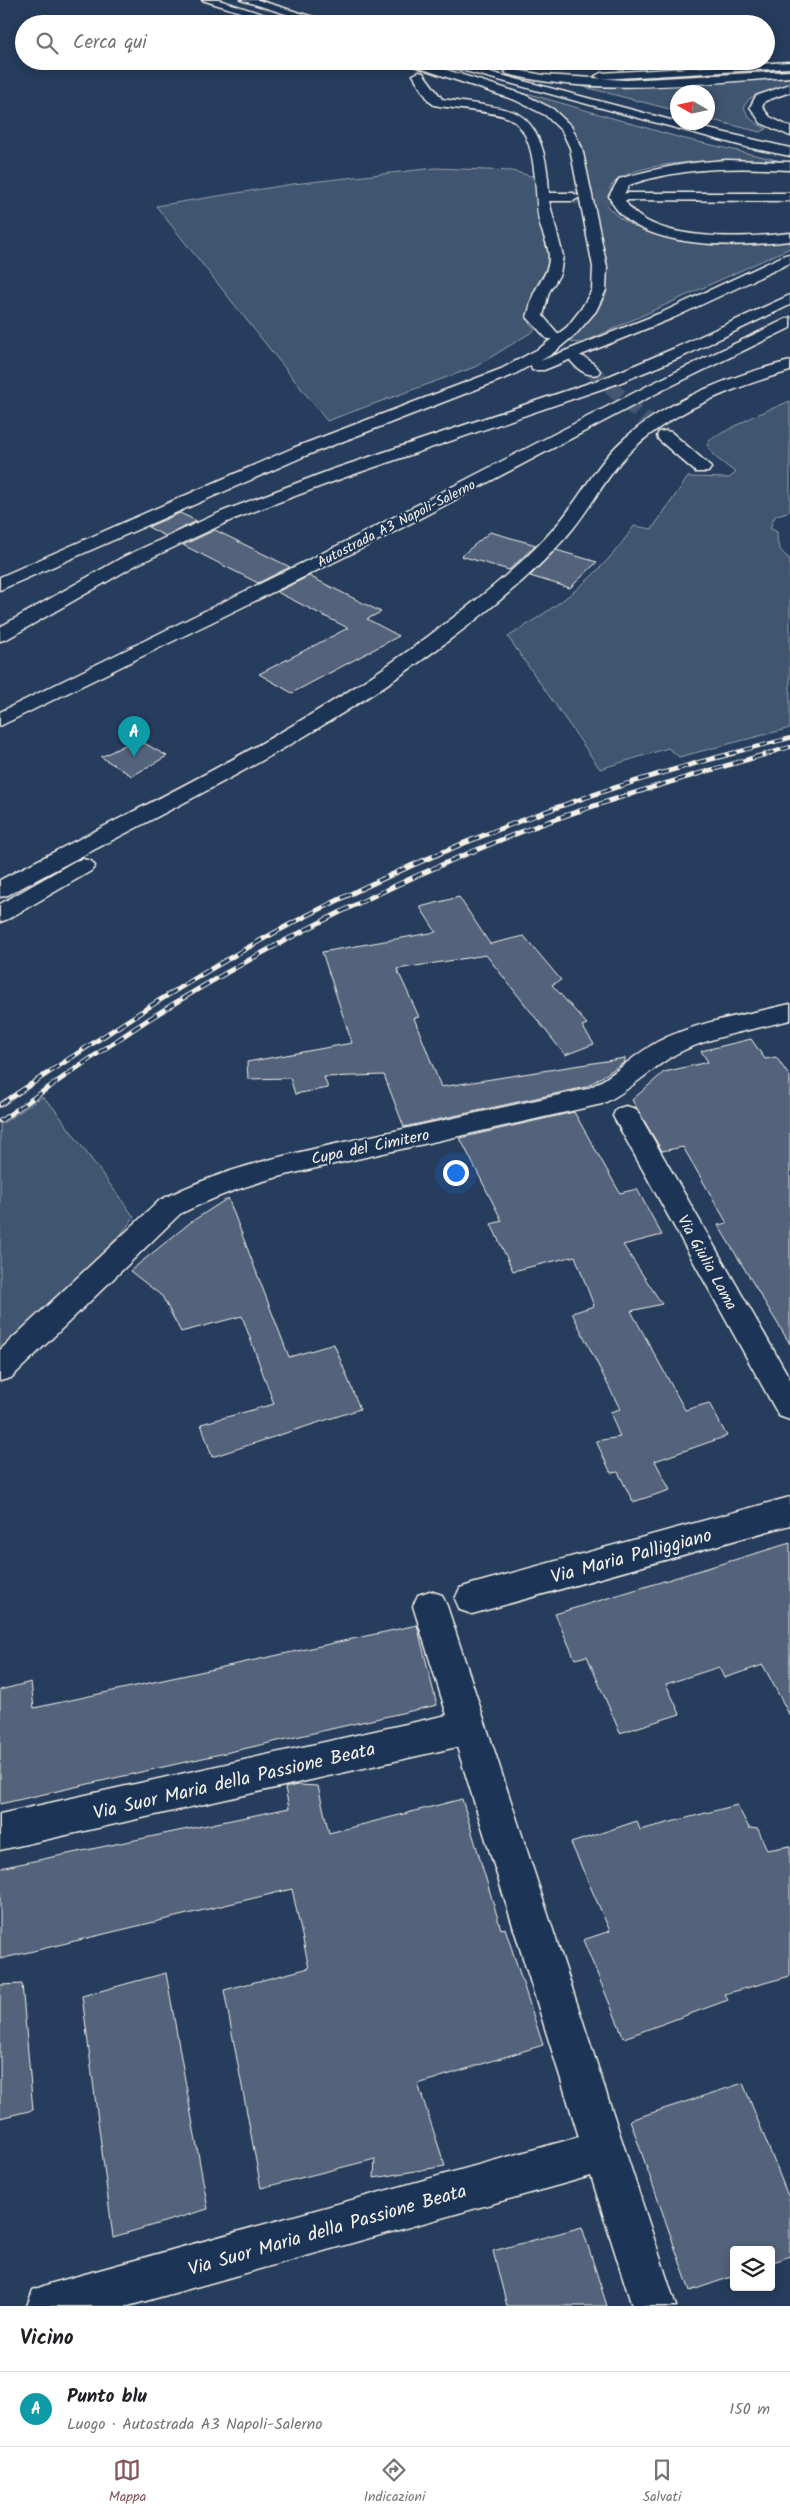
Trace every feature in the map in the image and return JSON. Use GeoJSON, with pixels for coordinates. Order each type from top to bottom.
{"type":"FeatureCollection","features":[{"type":"Feature","properties":{"kind":"main road"},"geometry":{"type":"LineString","coordinates":[[207,0],[260,15]]}},
{"type":"Feature","properties":{"kind":"main road"},"geometry":{"type":"LineString","coordinates":[[246,0],[299,15]]}},
{"type":"Feature","properties":{"kind":"main road"},"geometry":{"type":"LineString","coordinates":[[775,66],[790,65]]}},
{"type":"Feature","properties":{"kind":"main road"},"geometry":{"type":"LineString","coordinates":[[0,584],[255,471],[507,372],[546,351],[572,330],[588,311],[599,290],[600,267],[576,148],[567,129],[549,112],[519,97],[435,70]]}},
{"type":"Feature","properties":{"kind":"main road"},"geometry":{"type":"LineString","coordinates":[[468,70],[750,144],[790,152]]}},
{"type":"Feature","properties":{"kind":"main road"},"geometry":{"type":"LineString","coordinates":[[504,70],[670,117]]}},
{"type":"Feature","properties":{"kind":"main road"},"geometry":{"type":"LineString","coordinates":[[601,76],[704,70]]}},
{"type":"Feature","properties":{"kind":"main road"},"geometry":{"type":"LineString","coordinates":[[511,72],[543,78],[626,84],[790,74]]}},
{"type":"Feature","properties":{"kind":"main road"},"geometry":{"type":"LineString","coordinates":[[419,75],[433,98],[438,102],[512,115],[520,120],[531,135],[542,172],[542,197],[546,222],[556,256],[553,274],[542,292],[535,317],[552,336]]}},
{"type":"Feature","properties":{"kind":"main road"},"geometry":{"type":"LineString","coordinates":[[790,88],[760,99],[756,107],[758,114],[770,123],[790,132]]}},
{"type":"Feature","properties":{"kind":"main road"},"geometry":{"type":"LineString","coordinates":[[715,128],[790,145]]}},
{"type":"Feature","properties":{"kind":"main road"},"geometry":{"type":"LineString","coordinates":[[790,166],[710,164],[672,168],[624,182],[616,196],[622,209],[640,223],[670,233],[714,240],[741,241],[790,237]]}},
{"type":"Feature","properties":{"kind":"main road"},"geometry":{"type":"LineString","coordinates":[[542,197],[573,197]]}},
{"type":"Feature","properties":{"kind":"main road"},"geometry":{"type":"LineString","coordinates":[[627,197],[790,197]]}},
{"type":"Feature","properties":{"kind":"main road"},"geometry":{"type":"LineString","coordinates":[[397,415],[596,345],[668,316],[790,258]]}},
{"type":"Feature","properties":{"kind":"main road"},"geometry":{"type":"LineString","coordinates":[[0,635],[65,596],[172,539],[247,507],[357,466],[614,379],[790,299]]}},
{"type":"Feature","properties":{"kind":"main road","name":"Autostrada A3 Napoli-Salerno"},"geometry":{"type":"LineString","coordinates":[[0,720],[376,534],[697,367],[790,322]]}},
{"type":"Feature","properties":{"kind":"main road"},"geometry":{"type":"LineString","coordinates":[[757,356],[790,336]]}},
{"type":"Feature","properties":{"kind":"main road"},"geometry":{"type":"LineString","coordinates":[[578,360],[592,371]]}},
{"type":"Feature","properties":{"kind":"main road"},"geometry":{"type":"LineString","coordinates":[[0,890],[210,782],[266,751],[387,676],[452,628],[492,595],[559,533],[617,454],[644,431],[741,366]]}},
{"type":"Feature","properties":{"kind":"main road"},"geometry":{"type":"LineString","coordinates":[[644,431],[677,412],[729,387],[790,366]]}},
{"type":"Feature","properties":{"kind":"main road"},"geometry":{"type":"LineString","coordinates":[[665,436],[702,468]]}},
{"type":"Feature","properties":{"kind":"main road"},"geometry":{"type":"LineString","coordinates":[[0,914],[135,833],[210,782]]}},
{"type":"Feature","properties":{"kind":"main road","name":"Cupa del Cimitero"},"geometry":{"type":"LineString","coordinates":[[0,1369],[170,1207],[197,1192],[230,1179],[301,1161],[593,1097],[608,1091],[664,1050],[684,1040],[790,1012]]}},
{"type":"Feature","properties":{"kind":"main road","name":"Via Giulia Lama"},"geometry":{"type":"LineString","coordinates":[[626,1116],[790,1407]]}},
{"type":"Feature","properties":{"kind":"main road","name":"Via Maria Palliggiano"},"geometry":{"type":"LineString","coordinates":[[472,1599],[790,1511]]}},
{"type":"Feature","properties":{"kind":"main road"},"geometry":{"type":"LineString","coordinates":[[430,1606],[654,2306]]}},
{"type":"Feature","properties":{"kind":"main road","name":"Via Suor Maria della Passione Beata"},"geometry":{"type":"LineString","coordinates":[[0,1832],[469,1728]]}},
{"type":"Feature","properties":{"kind":"main road","name":"Via Suor Maria della Passione Beata"},"geometry":{"type":"LineString","coordinates":[[49,2306],[605,2151]]}},
{"type":"Feature","properties":{"kind":"shaded area"},"geometry":{"type":"Polygon","coordinates":[[[790,77],[790,85],[750,98],[744,106],[752,120],[767,129],[760,132],[715,121],[715,85],[670,85],[670,109],[573,84],[790,77]]]}},
{"type":"Feature","properties":{"kind":"shaded area"},"geometry":{"type":"Polygon","coordinates":[[[530,94],[681,138],[790,163],[724,161],[670,164],[646,168],[626,175],[612,185],[604,202],[620,218],[641,229],[664,236],[716,242],[790,241],[790,248],[582,343],[570,342],[595,313],[606,295],[607,262],[587,182],[582,145],[563,119],[544,104],[525,95],[530,94]]]}},
{"type":"Feature","properties":{"kind":"shaded area"},"geometry":{"type":"Polygon","coordinates":[[[435,168],[512,171],[535,177],[538,219],[552,259],[535,288],[527,320],[535,330],[475,367],[327,421],[156,206],[293,184],[435,168]]]}},
{"type":"Feature","properties":{"kind":"shaded area"},"geometry":{"type":"Polygon","coordinates":[[[790,401],[790,511],[775,516],[770,528],[777,532],[779,548],[790,559],[790,728],[679,757],[668,748],[600,769],[508,637],[577,589],[607,561],[634,526],[652,529],[688,477],[729,478],[736,473],[714,456],[707,445],[711,439],[752,417],[790,401]]]}},
{"type":"Feature","properties":{"kind":"shaded area"},"geometry":{"type":"Polygon","coordinates":[[[42,1097],[53,1107],[134,1217],[122,1233],[0,1356],[0,1125],[42,1097]]]}},
{"type":"Feature","properties":{"kind":"building"},"geometry":{"type":"Polygon","coordinates":[[[180,513],[197,521],[165,536],[148,527],[180,513]]]}},
{"type":"Feature","properties":{"kind":"building"},"geometry":{"type":"Polygon","coordinates":[[[215,530],[290,567],[258,583],[183,545],[215,530]]]}},
{"type":"Feature","properties":{"kind":"building"},"geometry":{"type":"Polygon","coordinates":[[[490,532],[536,545],[509,570],[461,556],[490,532]]]}},
{"type":"Feature","properties":{"kind":"building"},"geometry":{"type":"Polygon","coordinates":[[[556,550],[597,562],[570,588],[530,576],[556,550]]]}},
{"type":"Feature","properties":{"kind":"building"},"geometry":{"type":"Polygon","coordinates":[[[309,576],[381,612],[367,619],[399,636],[292,693],[259,674],[348,628],[277,592],[309,576]]]}},
{"type":"Feature","properties":{"kind":"building"},"geometry":{"type":"Polygon","coordinates":[[[137,739],[167,756],[132,776],[101,757],[137,739]]]}},
{"type":"Feature","properties":{"kind":"building"},"geometry":{"type":"Polygon","coordinates":[[[459,897],[490,944],[524,936],[561,980],[552,985],[587,1024],[582,1026],[594,1044],[565,1055],[486,955],[397,969],[419,1017],[414,1018],[441,1087],[625,1058],[625,1062],[586,1087],[404,1127],[384,1075],[324,1077],[328,1088],[295,1094],[290,1078],[248,1079],[247,1062],[352,1043],[322,952],[436,932],[420,907],[459,897]]]}},
{"type":"Feature","properties":{"kind":"building"},"geometry":{"type":"Polygon","coordinates":[[[751,1039],[765,1059],[776,1057],[790,1077],[790,1344],[718,1225],[727,1223],[683,1147],[662,1151],[632,1100],[664,1072],[708,1062],[701,1051],[751,1039]]]}},
{"type":"Feature","properties":{"kind":"building"},"geometry":{"type":"Polygon","coordinates":[[[574,1112],[620,1193],[637,1189],[662,1235],[623,1245],[662,1304],[631,1311],[685,1410],[709,1403],[727,1436],[655,1461],[670,1490],[633,1502],[618,1472],[611,1473],[596,1441],[620,1437],[610,1412],[620,1409],[572,1313],[594,1306],[575,1256],[513,1271],[491,1224],[502,1221],[460,1138],[574,1112]]]}},
{"type":"Feature","properties":{"kind":"building"},"geometry":{"type":"Polygon","coordinates":[[[228,1198],[289,1357],[334,1344],[360,1409],[212,1457],[201,1424],[274,1404],[242,1316],[181,1332],[162,1296],[130,1271],[191,1222],[228,1198]]]}},
{"type":"Feature","properties":{"kind":"building"},"geometry":{"type":"Polygon","coordinates":[[[790,1543],[790,1716],[763,1665],[724,1678],[719,1667],[666,1684],[680,1714],[620,1733],[587,1656],[575,1659],[555,1614],[790,1543]]]}},
{"type":"Feature","properties":{"kind":"building"},"geometry":{"type":"Polygon","coordinates":[[[417,1625],[437,1705],[0,1804],[0,1690],[31,1682],[34,1708],[417,1625]]]}},
{"type":"Feature","properties":{"kind":"building"},"geometry":{"type":"Polygon","coordinates":[[[297,1785],[318,1786],[329,1833],[462,1799],[501,1929],[505,1928],[543,2045],[418,2084],[445,2166],[374,2178],[375,2159],[261,2188],[224,1990],[309,1968],[292,1889],[0,1959],[0,1868],[289,1808],[285,1788],[297,1785]]]}},
{"type":"Feature","properties":{"kind":"building"},"geometry":{"type":"Polygon","coordinates":[[[737,1805],[749,1828],[758,1829],[767,1850],[790,1846],[790,1976],[725,1994],[728,2000],[624,2038],[583,1940],[610,1931],[571,1843],[637,1821],[640,1830],[737,1805]]]}},
{"type":"Feature","properties":{"kind":"building"},"geometry":{"type":"Polygon","coordinates":[[[166,1973],[208,2209],[113,2237],[82,1996],[166,1973]]]}},
{"type":"Feature","properties":{"kind":"building"},"geometry":{"type":"Polygon","coordinates":[[[22,1984],[33,2110],[0,2118],[0,1985],[22,1984]]]}},
{"type":"Feature","properties":{"kind":"building"},"geometry":{"type":"Polygon","coordinates":[[[743,2083],[790,2201],[790,2256],[775,2262],[775,2246],[730,2246],[730,2277],[690,2291],[630,2120],[743,2083]]]}},
{"type":"Feature","properties":{"kind":"building"},"geometry":{"type":"Polygon","coordinates":[[[582,2227],[607,2306],[507,2306],[493,2251],[582,2227]]]}},
{"type":"Feature","properties":{"kind":"tunnel"},"geometry":{"type":"LineString","coordinates":[[573,197],[627,197]]}},
{"type":"Feature","properties":{"kind":"tunnel"},"geometry":{"type":"LineString","coordinates":[[552,336],[578,360]]}},
{"type":"Feature","properties":{"kind":"tunnel"},"geometry":{"type":"LineString","coordinates":[[592,371],[665,436]]}},
{"type":"Feature","properties":{"kind":"railway"},"geometry":{"type":"LineString","coordinates":[[729,754],[790,738]]}},
{"type":"Feature","properties":{"kind":"railway"},"geometry":{"type":"LineString","coordinates":[[766,754],[790,747]]}},
{"type":"Feature","properties":{"kind":"railway"},"geometry":{"type":"LineString","coordinates":[[0,1105],[113,1030],[229,958],[359,890],[463,843],[516,822],[624,785],[734,753]]}},
{"type":"Feature","properties":{"kind":"railway"},"geometry":{"type":"LineString","coordinates":[[0,1121],[128,1033],[188,995],[275,946],[366,899],[503,839],[569,814],[770,753]]}},
{"type":"Feature","properties":{"kind":"place","name":"Punto blu"},"geometry":{"type":"Point","coordinates":[134,757]}}]}
